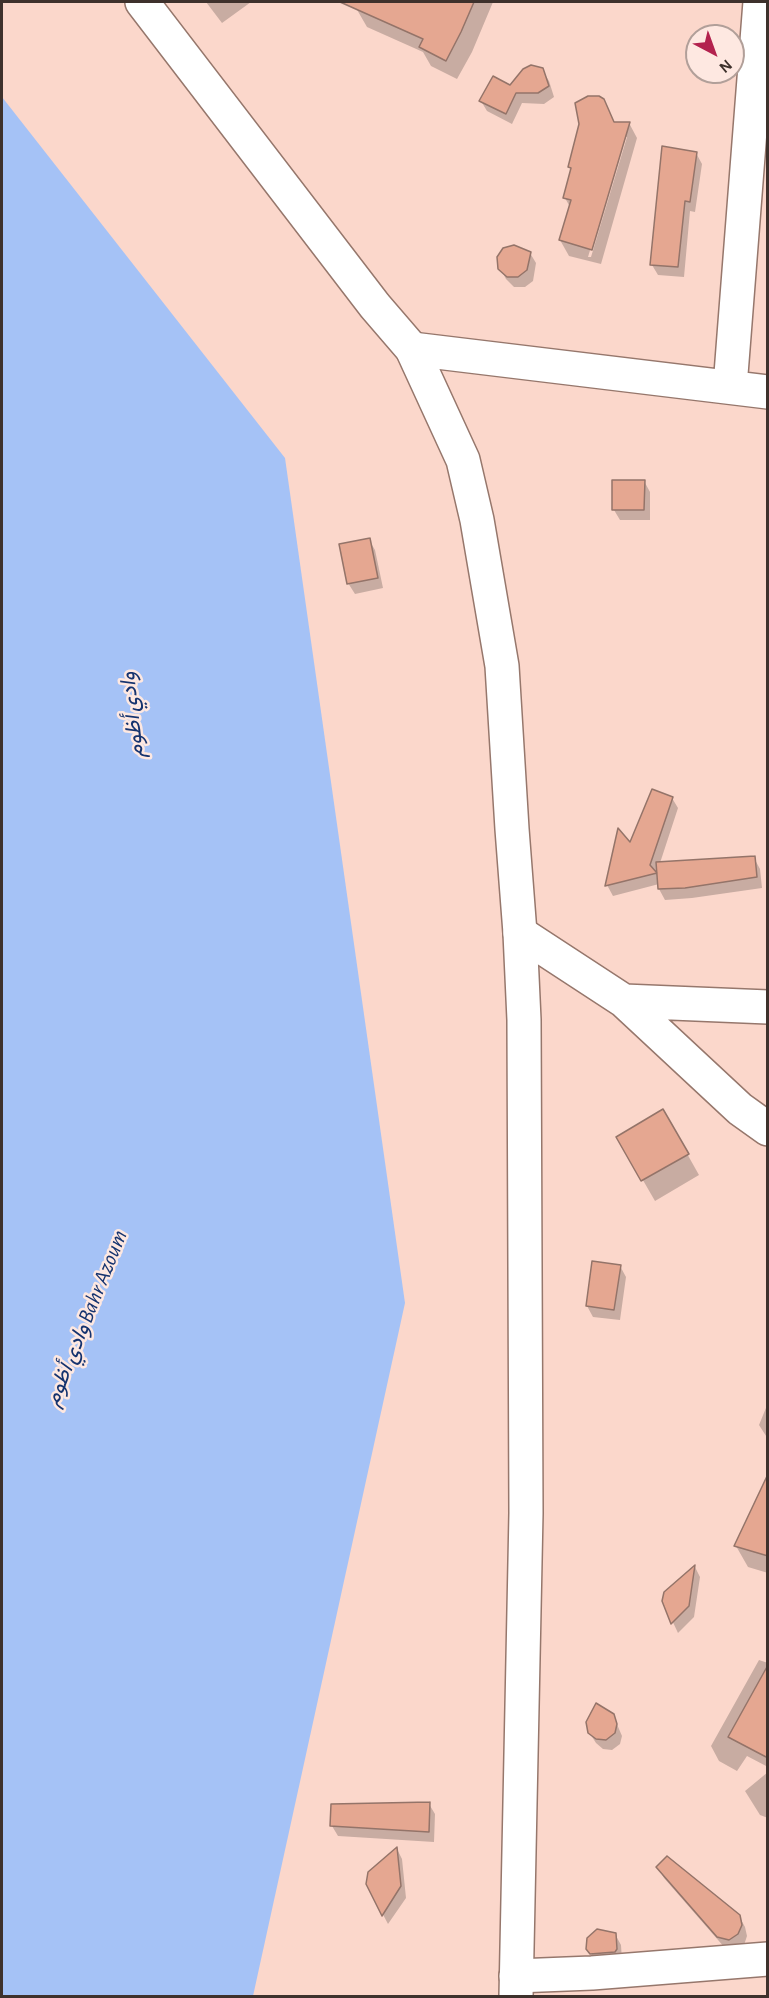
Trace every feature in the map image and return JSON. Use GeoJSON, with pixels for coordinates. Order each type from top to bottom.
{"type":"FeatureCollection","features":[{"type":"Feature","properties":{"kind":"main road"},"geometry":{"type":"LineString","coordinates":[[142,2],[375,306],[412,349],[463,460],[477,520],[502,666],[524,1020],[526,1514],[516,1986],[592,1973],[768,1959]]}},
{"type":"Feature","properties":{"kind":"main road"},"geometry":{"type":"LineString","coordinates":[[730,387],[760,2]]}},
{"type":"Feature","properties":{"kind":"main road"},"geometry":{"type":"LineString","coordinates":[[412,349],[768,392]]}},
{"type":"Feature","properties":{"kind":"main road"},"geometry":{"type":"LineString","coordinates":[[520,933],[624,1002],[740,1109],[768,1129]]}},
{"type":"Feature","properties":{"kind":"main road"},"geometry":{"type":"LineString","coordinates":[[624,1002],[768,1007]]}},
{"type":"Feature","properties":{"kind":"water"},"geometry":{"type":"Polygon","coordinates":[[[2,97],[285,458],[405,1303],[253,1996],[2,1996],[2,97]]]}},
{"type":"Feature","properties":{"kind":"building"},"geometry":{"type":"Polygon","coordinates":[[[340,2],[474,2],[446,61],[419,47],[423,39],[340,2]]]}},
{"type":"Feature","properties":{"kind":"building"},"geometry":{"type":"Polygon","coordinates":[[[531,65],[543,68],[549,86],[538,93],[516,93],[506,114],[479,101],[493,76],[510,85],[523,69],[531,65]]]}},
{"type":"Feature","properties":{"kind":"building"},"geometry":{"type":"Polygon","coordinates":[[[588,96],[599,96],[604,99],[614,122],[630,122],[592,250],[559,240],[571,200],[563,198],[579,124],[575,103],[588,96]]]}},
{"type":"Feature","properties":{"kind":"building"},"geometry":{"type":"Polygon","coordinates":[[[662,146],[697,152],[690,202],[685,201],[678,267],[650,265],[662,146]]]}},
{"type":"Feature","properties":{"kind":"building"},"geometry":{"type":"Polygon","coordinates":[[[514,245],[531,252],[527,270],[518,277],[507,277],[498,269],[497,257],[503,248],[514,245]]]}},
{"type":"Feature","properties":{"kind":"building"},"geometry":{"type":"Polygon","coordinates":[[[612,480],[645,480],[644,510],[612,510],[612,480]]]}},
{"type":"Feature","properties":{"kind":"building"},"geometry":{"type":"Polygon","coordinates":[[[370,538],[378,578],[347,584],[339,544],[370,538]]]}},
{"type":"Feature","properties":{"kind":"building"},"geometry":{"type":"Polygon","coordinates":[[[652,789],[673,797],[650,865],[657,873],[605,886],[618,828],[630,842],[652,789]]]}},
{"type":"Feature","properties":{"kind":"building"},"geometry":{"type":"Polygon","coordinates":[[[755,856],[757,877],[685,888],[658,889],[656,862],[755,856]]]}},
{"type":"Feature","properties":{"kind":"building"},"geometry":{"type":"Polygon","coordinates":[[[663,1109],[689,1154],[641,1181],[616,1137],[663,1109]]]}},
{"type":"Feature","properties":{"kind":"building"},"geometry":{"type":"Polygon","coordinates":[[[592,1261],[621,1265],[614,1310],[586,1306],[592,1261]]]}},
{"type":"Feature","properties":{"kind":"building"},"geometry":{"type":"Polygon","coordinates":[[[768,1474],[768,1556],[734,1546],[768,1474]]]}},
{"type":"Feature","properties":{"kind":"building"},"geometry":{"type":"Polygon","coordinates":[[[695,1565],[689,1606],[671,1624],[662,1601],[664,1592],[695,1565]]]}},
{"type":"Feature","properties":{"kind":"building"},"geometry":{"type":"Polygon","coordinates":[[[768,1665],[768,1758],[728,1737],[768,1665]]]}},
{"type":"Feature","properties":{"kind":"building"},"geometry":{"type":"Polygon","coordinates":[[[596,1703],[614,1714],[617,1724],[615,1733],[606,1740],[596,1739],[588,1733],[586,1722],[596,1703]]]}},
{"type":"Feature","properties":{"kind":"building"},"geometry":{"type":"Polygon","coordinates":[[[430,1802],[429,1832],[330,1826],[331,1804],[430,1802]]]}},
{"type":"Feature","properties":{"kind":"building"},"geometry":{"type":"Polygon","coordinates":[[[397,1847],[401,1886],[382,1916],[366,1884],[368,1872],[397,1847]]]}},
{"type":"Feature","properties":{"kind":"building"},"geometry":{"type":"Polygon","coordinates":[[[667,1856],[740,1915],[742,1925],[738,1934],[729,1940],[717,1937],[656,1867],[667,1856]]]}},
{"type":"Feature","properties":{"kind":"building"},"geometry":{"type":"Polygon","coordinates":[[[597,1929],[616,1933],[617,1949],[615,1952],[590,1954],[586,1949],[587,1938],[597,1929]]]}},
{"type":"Feature","properties":{"kind":"water label","name":"وادي أظوم"},"geometry":{"type":"Point","coordinates":[132,715]}},
{"type":"Feature","properties":{"kind":"water label","name":"وادي أظوم Bahr Azoum"},"geometry":{"type":"Point","coordinates":[86,1318]}}]}
